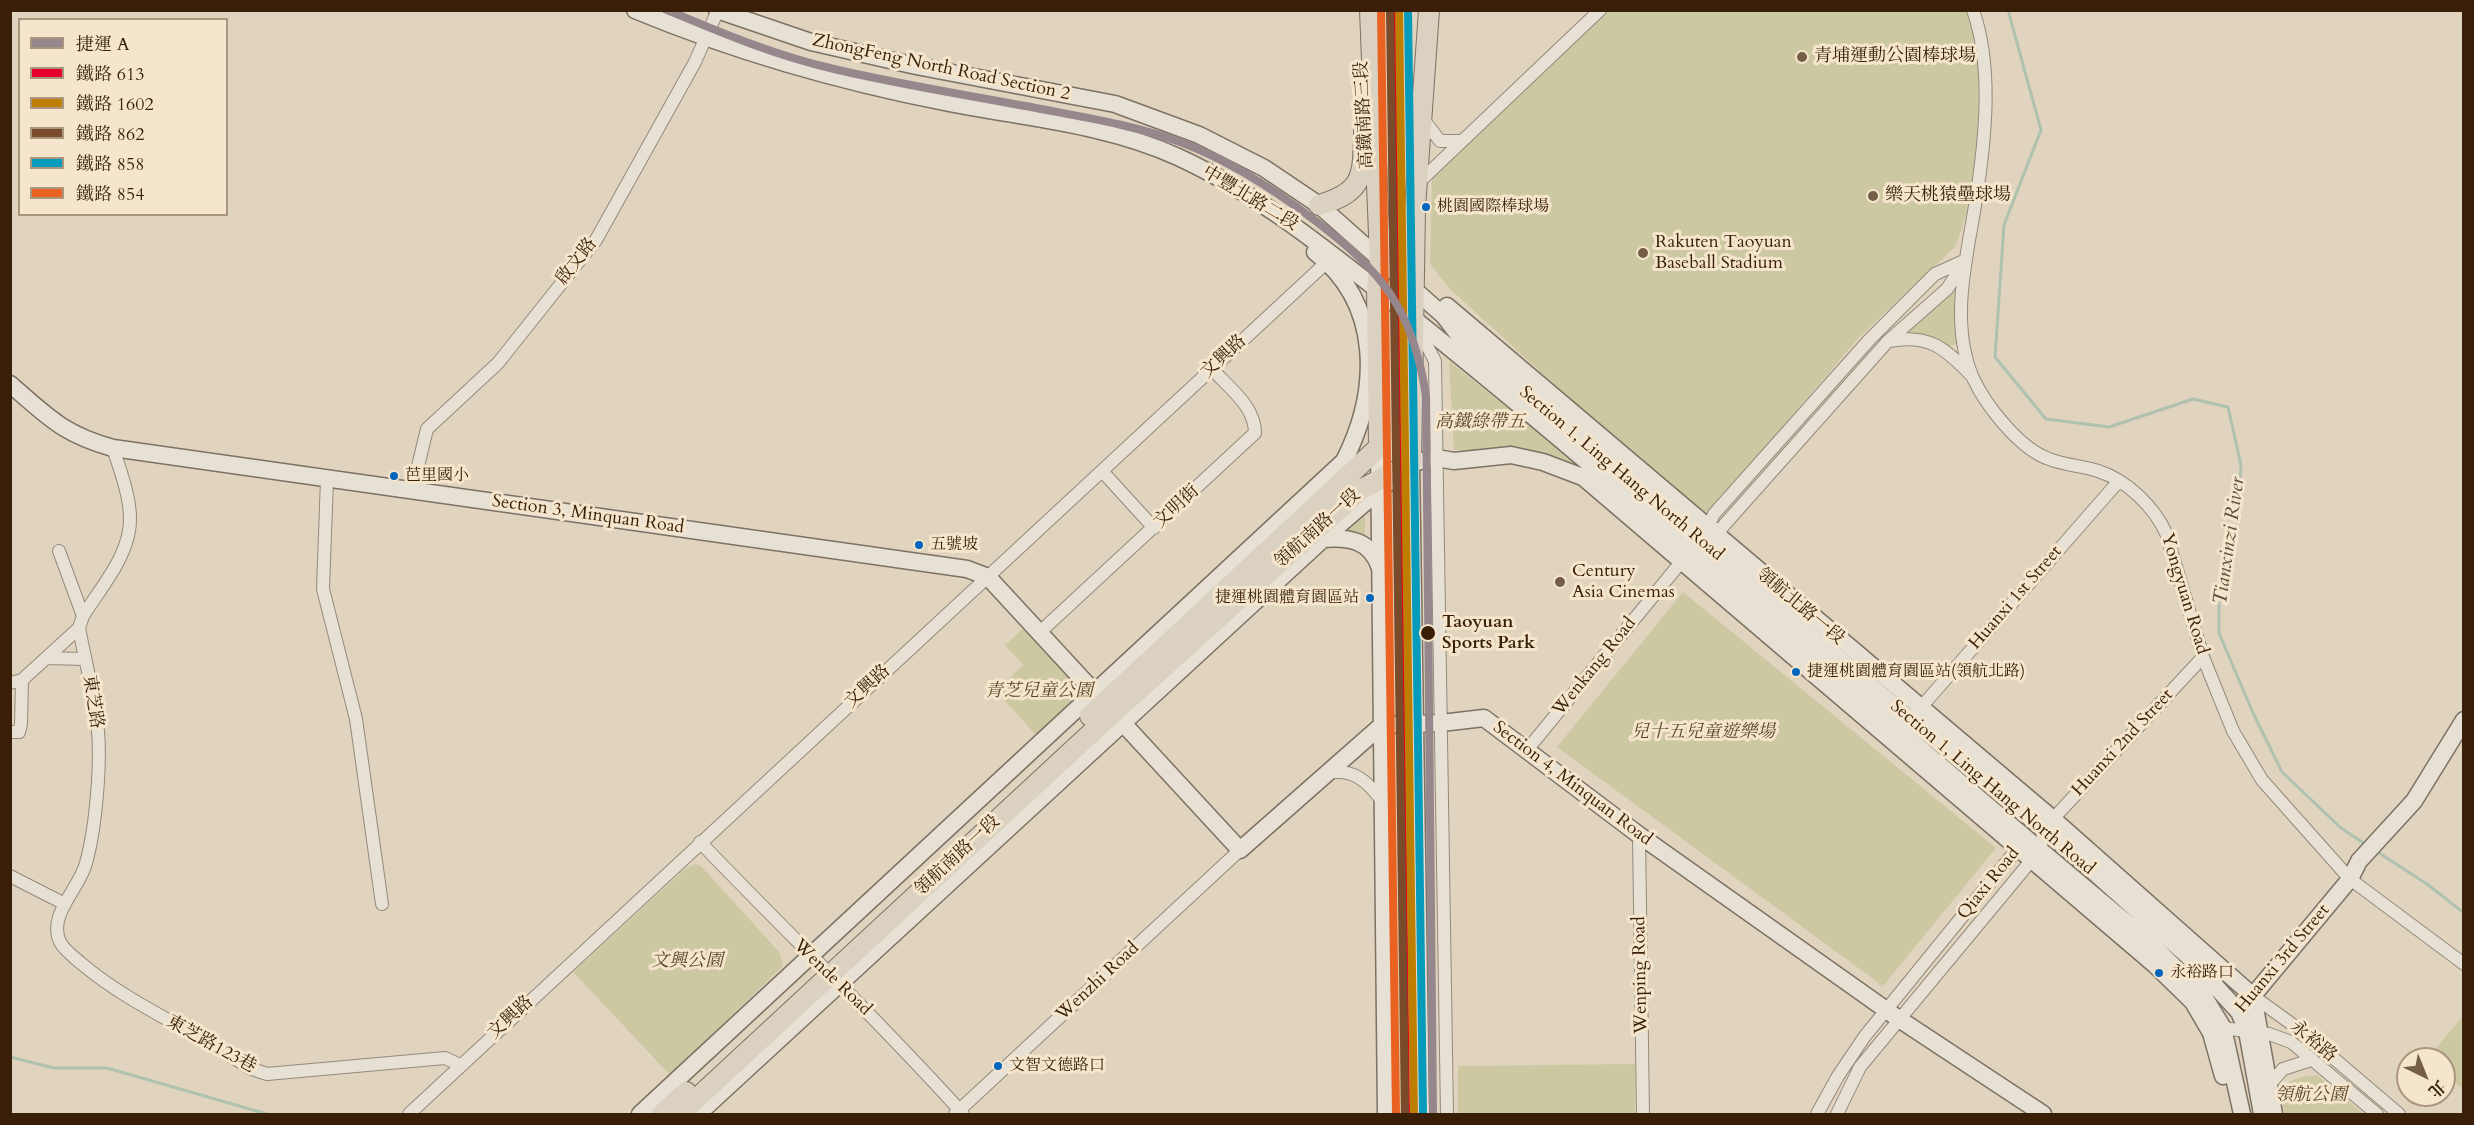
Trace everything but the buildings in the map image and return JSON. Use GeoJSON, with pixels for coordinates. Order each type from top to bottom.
{"type":"FeatureCollection","features":[{"type":"Feature","properties":{"kind":"main road","name":"高鐵南路三段"},"geometry":{"type":"LineString","coordinates":[[1357,10],[1366,110],[1364,133],[1372,218],[1380,259]]}},
{"type":"Feature","properties":{"kind":"main road","name":"高鐵南路三段"},"geometry":{"type":"LineString","coordinates":[[1370,10],[1380,259]]}},
{"type":"Feature","properties":{"kind":"main road"},"geometry":{"type":"LineString","coordinates":[[1412,463],[1412,317],[1417,184],[1417,10]]}},
{"type":"Feature","properties":{"kind":"main road"},"geometry":{"type":"LineString","coordinates":[[1417,184],[1429,10]]}},
{"type":"Feature","properties":{"kind":"main road"},"geometry":{"type":"LineString","coordinates":[[1366,110],[1378,186]]}},
{"type":"Feature","properties":{"kind":"main road"},"geometry":{"type":"LineString","coordinates":[[1319,205],[1344,197],[1359,183],[1363,165],[1364,133]]}},
{"type":"Feature","properties":{"kind":"main road"},"geometry":{"type":"LineString","coordinates":[[1379,447],[1377,289],[1380,259]]}},
{"type":"Feature","properties":{"kind":"main road","name":"領航南路一段"},"geometry":{"type":"LineString","coordinates":[[662,1114],[825,970],[1108,708],[1379,447]]}},
{"type":"Feature","properties":{"kind":"main road","name":"領航南路一段"},"geometry":{"type":"LineString","coordinates":[[1108,708],[1360,490],[1380,485],[1412,463]]}},
{"type":"Feature","properties":{"kind":"main road","name":"領航南路一段"},"geometry":{"type":"LineString","coordinates":[[680,1114],[825,970]]}},
{"type":"Feature","properties":{"kind":"street"},"geometry":{"type":"LineString","coordinates":[[635,10],[704,37]]}},
{"type":"Feature","properties":{"kind":"street"},"geometry":{"type":"LineString","coordinates":[[1417,184],[1600,10]]}},
{"type":"Feature","properties":{"kind":"street","name":"Yongyuan Road"},"geometry":{"type":"LineString","coordinates":[[1973,10],[1978,26],[1984,75],[1984,123],[1978,185],[1965,260],[1962,341],[1974,379],[1989,403],[2027,448],[2049,460],[2101,472],[2118,482],[2157,515],[2166,533],[2203,657],[2233,731],[2262,780],[2350,879],[2463,964]]}},
{"type":"Feature","properties":{"kind":"street","name":"啟文路"},"geometry":{"type":"LineString","coordinates":[[412,491],[427,429],[498,363],[596,240],[695,62],[717,11]]}},
{"type":"Feature","properties":{"kind":"street","name":"中豐北路二段"},"geometry":{"type":"LineString","coordinates":[[717,11],[811,42],[869,56],[1115,104],[1199,135],[1240,154],[1319,205],[1414,290]]}},
{"type":"Feature","properties":{"kind":"street","name":"中豐北路二段"},"geometry":{"type":"LineString","coordinates":[[704,37],[813,72],[947,102],[1093,128],[1176,156],[1266,206],[1306,232],[1412,317]]}},
{"type":"Feature","properties":{"kind":"street"},"geometry":{"type":"LineString","coordinates":[[1423,119],[1440,141],[1460,141]]}},
{"type":"Feature","properties":{"kind":"street"},"geometry":{"type":"LineString","coordinates":[[1294,508],[1344,461],[1358,433],[1365,408],[1369,364],[1366,327],[1355,297],[1327,262],[1295,237]]}},
{"type":"Feature","properties":{"kind":"street","name":"Wenkang Road"},"geometry":{"type":"LineString","coordinates":[[1527,750],[1694,546],[1714,514],[1870,339],[1935,274],[1965,260]]}},
{"type":"Feature","properties":{"kind":"street","name":"Wenkang Road"},"geometry":{"type":"LineString","coordinates":[[1694,546],[1721,529],[1888,341],[1947,289],[1965,260]]}},
{"type":"Feature","properties":{"kind":"street","name":"文興路"},"geometry":{"type":"LineString","coordinates":[[409,1114],[1327,262]]}},
{"type":"Feature","properties":{"kind":"street"},"geometry":{"type":"LineString","coordinates":[[1414,290],[1443,303],[1694,546],[1905,725],[2021,844],[2036,856]]}},
{"type":"Feature","properties":{"kind":"street"},"geometry":{"type":"LineString","coordinates":[[1412,317],[1435,361],[1447,1114]]}},
{"type":"Feature","properties":{"kind":"street","name":"Section 1, Ling Hang North Road"},"geometry":{"type":"LineString","coordinates":[[1412,317],[1611,482],[1694,546],[1905,725],[2048,825],[2075,855],[2188,956],[2240,1012],[2252,1032],[2262,1114]]}},
{"type":"Feature","properties":{"kind":"street"},"geometry":{"type":"LineString","coordinates":[[1870,339],[1888,341],[1907,338],[1927,341],[1947,350],[1974,379]]}},
{"type":"Feature","properties":{"kind":"street","name":"文明街"},"geometry":{"type":"LineString","coordinates":[[1040,633],[1255,433],[1255,419],[1245,404],[1212,369]]}},
{"type":"Feature","properties":{"kind":"street","name":"Section 3, Minquan Road"},"geometry":{"type":"LineString","coordinates":[[10,384],[59,427],[86,441],[113,448],[955,567],[988,577]]}},
{"type":"Feature","properties":{"kind":"street"},"geometry":{"type":"LineString","coordinates":[[1379,447],[1386,1114]]}},
{"type":"Feature","properties":{"kind":"street"},"geometry":{"type":"LineString","coordinates":[[10,732],[19,732],[21,724],[16,682],[47,658],[81,622],[123,553],[130,518],[126,490],[113,448]]}},
{"type":"Feature","properties":{"kind":"street"},"geometry":{"type":"LineString","coordinates":[[1421,1114],[1412,463],[1437,458],[1454,461],[1510,455],[1543,462],[1583,478],[1611,482],[1640,527]]}},
{"type":"Feature","properties":{"kind":"street"},"geometry":{"type":"LineString","coordinates":[[1102,471],[1154,528]]}},
{"type":"Feature","properties":{"kind":"street"},"geometry":{"type":"LineString","coordinates":[[1583,478],[1640,527],[1694,546]]}},
{"type":"Feature","properties":{"kind":"street"},"geometry":{"type":"LineString","coordinates":[[327,479],[323,589],[356,718],[382,904]]}},
{"type":"Feature","properties":{"kind":"street"},"geometry":{"type":"LineString","coordinates":[[1294,508],[1342,482]]}},
{"type":"Feature","properties":{"kind":"street","name":"Huanxi 1st Street"},"geometry":{"type":"LineString","coordinates":[[1905,725],[2118,482]]}},
{"type":"Feature","properties":{"kind":"street","name":"領航南路一段"},"geometry":{"type":"LineString","coordinates":[[1108,708],[1323,539],[1380,485]]}},
{"type":"Feature","properties":{"kind":"street","name":"領航南路一段"},"geometry":{"type":"LineString","coordinates":[[640,1114],[825,970],[1108,708],[1294,508]]}},
{"type":"Feature","properties":{"kind":"street"},"geometry":{"type":"LineString","coordinates":[[1323,539],[1345,537],[1357,541],[1367,547],[1377,558],[1381,570]]}},
{"type":"Feature","properties":{"kind":"street","name":"東芝路"},"geometry":{"type":"LineString","coordinates":[[59,551],[81,622],[85,659],[98,723],[99,771],[86,862],[79,882],[65,904]]}},
{"type":"Feature","properties":{"kind":"street"},"geometry":{"type":"LineString","coordinates":[[988,577],[1240,850],[1382,724]]}},
{"type":"Feature","properties":{"kind":"street","name":"Huanxi 2nd Street"},"geometry":{"type":"LineString","coordinates":[[2048,825],[2203,657]]}},
{"type":"Feature","properties":{"kind":"street"},"geometry":{"type":"LineString","coordinates":[[47,658],[85,659]]}},
{"type":"Feature","properties":{"kind":"street","name":"Section 4, Minquan Road"},"geometry":{"type":"LineString","coordinates":[[1382,724],[1441,723],[1484,718],[1640,835],[1893,1014],[2043,1114]]}},
{"type":"Feature","properties":{"kind":"street"},"geometry":{"type":"LineString","coordinates":[[2395,831],[2463,720]]}},
{"type":"Feature","properties":{"kind":"street"},"geometry":{"type":"LineString","coordinates":[[2350,879],[2395,831],[2423,806],[2463,741]]}},
{"type":"Feature","properties":{"kind":"street"},"geometry":{"type":"LineString","coordinates":[[1327,773],[1340,770],[1351,772],[1362,778],[1383,802]]}},
{"type":"Feature","properties":{"kind":"street"},"geometry":{"type":"LineString","coordinates":[[2048,825],[2253,996],[2252,1032],[2270,1084],[2274,1114]]}},
{"type":"Feature","properties":{"kind":"street","name":"Qiaxi Road"},"geometry":{"type":"LineString","coordinates":[[1837,1114],[1860,1067],[1893,1014],[2021,844],[2048,825]]}},
{"type":"Feature","properties":{"kind":"street","name":"Qiaxi Road"},"geometry":{"type":"LineString","coordinates":[[1817,1114],[1838,1076],[2036,856],[2048,825]]}},
{"type":"Feature","properties":{"kind":"street","name":"Wenping Road"},"geometry":{"type":"LineString","coordinates":[[1640,835],[1643,1114]]}},
{"type":"Feature","properties":{"kind":"street","name":"Wende Road"},"geometry":{"type":"LineString","coordinates":[[700,842],[825,970],[959,1113]]}},
{"type":"Feature","properties":{"kind":"street","name":"Wenzhi Road"},"geometry":{"type":"LineString","coordinates":[[959,1113],[1240,850]]}},
{"type":"Feature","properties":{"kind":"street","name":"Section 1, Ling Hang North Road"},"geometry":{"type":"LineString","coordinates":[[2036,856],[2146,939],[2203,995],[2217,1030],[2242,1114]]}},
{"type":"Feature","properties":{"kind":"street"},"geometry":{"type":"LineString","coordinates":[[10,876],[65,904]]}},
{"type":"Feature","properties":{"kind":"street","name":"Huanxi 3rd Street"},"geometry":{"type":"LineString","coordinates":[[2217,1030],[2240,1012],[2350,879]]}},
{"type":"Feature","properties":{"kind":"street","name":"東芝路123巷"},"geometry":{"type":"LineString","coordinates":[[65,904],[56,927],[60,943],[76,959],[131,1000],[249,1068],[267,1074],[445,1058],[460,1065]]}},
{"type":"Feature","properties":{"kind":"street","name":"領航南路一段"},"geometry":{"type":"LineString","coordinates":[[698,1114],[825,970]]}},
{"type":"Feature","properties":{"kind":"street","name":"永裕路"},"geometry":{"type":"LineString","coordinates":[[2253,996],[2304,1033],[2399,1114]]}},
{"type":"Feature","properties":{"kind":"street"},"geometry":{"type":"LineString","coordinates":[[2217,1030],[2233,1114]]}},
{"type":"Feature","properties":{"kind":"street","name":"永裕路"},"geometry":{"type":"LineString","coordinates":[[2217,1030],[2252,1032],[2291,1042],[2377,1114]]}},
{"type":"Feature","properties":{"kind":"street"},"geometry":{"type":"LineString","coordinates":[[2270,1084],[2283,1069],[2311,1059]]}},
{"type":"Feature","properties":{"kind":"green space"},"geometry":{"type":"Polygon","coordinates":[[[1606,11],[1966,11],[1975,44],[1979,84],[1975,159],[1967,209],[1954,248],[1862,334],[1708,514],[1698,516],[1450,289],[1430,264],[1432,176],[1606,11]]]}},
{"type":"Feature","properties":{"kind":"green space"},"geometry":{"type":"Polygon","coordinates":[[[1947,290],[1955,291],[1958,298],[1958,343],[1940,344],[1908,332],[1907,326],[1947,290]]]}},
{"type":"Feature","properties":{"kind":"green space"},"geometry":{"type":"Polygon","coordinates":[[[1392,312],[1401,315],[1402,427],[1398,438],[1393,441],[1392,312]]]}},
{"type":"Feature","properties":{"kind":"green space","name":"高鐵綠帶五"},"geometry":{"type":"Polygon","coordinates":[[[1449,361],[1592,476],[1506,451],[1454,450],[1449,361]]]}},
{"type":"Feature","properties":{"kind":"green space"},"geometry":{"type":"Polygon","coordinates":[[[1406,495],[1407,707],[1396,708],[1393,497],[1406,495]]]}},
{"type":"Feature","properties":{"kind":"green space"},"geometry":{"type":"Polygon","coordinates":[[[1365,516],[1365,538],[1358,533],[1347,531],[1365,516]]]}},
{"type":"Feature","properties":{"kind":"green space","name":"兒十五兒童遊樂場"},"geometry":{"type":"Polygon","coordinates":[[[1683,592],[1996,848],[1883,986],[1557,747],[1683,592]]]}},
{"type":"Feature","properties":{"kind":"green space","name":"青芝兒童公園"},"geometry":{"type":"Polygon","coordinates":[[[1023,629],[1072,681],[1078,692],[1074,702],[1038,737],[996,691],[1023,665],[1005,645],[1023,629]]]}},
{"type":"Feature","properties":{"kind":"green space"},"geometry":{"type":"Polygon","coordinates":[[[1408,741],[1411,1114],[1400,1114],[1396,744],[1408,741]]]}},
{"type":"Feature","properties":{"kind":"green space","name":"文興公園"},"geometry":{"type":"Polygon","coordinates":[[[695,864],[701,866],[780,953],[783,966],[670,1075],[573,972],[686,868],[695,864]]]}},
{"type":"Feature","properties":{"kind":"green space"},"geometry":{"type":"Polygon","coordinates":[[[2463,1016],[2463,1089],[2456,1083],[2456,1047],[2437,1047],[2463,1016]]]}},
{"type":"Feature","properties":{"kind":"green space"},"geometry":{"type":"Polygon","coordinates":[[[1635,1064],[1635,1114],[1458,1114],[1458,1066],[1635,1064]]]}},
{"type":"Feature","properties":{"kind":"green space","name":"領航公園"},"geometry":{"type":"Polygon","coordinates":[[[2317,1075],[2364,1114],[2285,1114],[2280,1094],[2283,1089],[2295,1079],[2317,1075]]]}},
{"type":"Feature","properties":{"kind":"waterway","name":"Tianxinzi River"},"geometry":{"type":"LineString","coordinates":[[2008,10],[2041,130],[2004,225],[1995,357],[2046,419],[2109,427],[2193,399],[2228,407],[2241,465],[2236,527],[2219,593],[2219,633],[2253,713],[2282,772],[2341,828],[2365,844]]}},
{"type":"Feature","properties":{"kind":"waterway","name":"Tianxinzi River"},"geometry":{"type":"LineString","coordinates":[[2376,851],[2427,884],[2464,913]]}},
{"type":"Feature","properties":{"kind":"waterway"},"geometry":{"type":"LineString","coordinates":[[10,1057],[54,1068],[107,1068],[267,1114]]}},
{"type":"Feature","properties":{"kind":"metro line","name":"A"},"geometry":{"type":"LineString","coordinates":[[667,10],[749,43],[812,64],[888,81],[1101,120],[1149,132],[1198,149],[1266,186],[1337,238],[1358,256],[1391,294],[1413,339],[1426,396],[1433,1114]]}},
{"type":"Feature","properties":{"kind":"rail line","name":"854"},"geometry":{"type":"LineString","coordinates":[[1381,10],[1396,1114]]}},
{"type":"Feature","properties":{"kind":"rail line","name":"862"},"geometry":{"type":"LineString","coordinates":[[1390,10],[1405,1114]]}},
{"type":"Feature","properties":{"kind":"rail line","name":"613"},"geometry":{"type":"LineString","coordinates":[[1393,10],[1406,1114]]}},
{"type":"Feature","properties":{"kind":"rail line","name":"1602"},"geometry":{"type":"LineString","coordinates":[[1399,10],[1414,1114]]}},
{"type":"Feature","properties":{"kind":"rail line","name":"858"},"geometry":{"type":"LineString","coordinates":[[1408,10],[1423,1114]]}},
{"type":"Feature","properties":{"kind":"place","name":"青埔運動公園棒球場"},"geometry":{"type":"Point","coordinates":[1802,57]}},
{"type":"Feature","properties":{"kind":"place","name":"樂天桃猿壘球場"},"geometry":{"type":"Point","coordinates":[1873,196]}},
{"type":"Feature","properties":{"kind":"place","name":"桃園國際棒球場"},"geometry":{"type":"Point","coordinates":[1426,207]}},
{"type":"Feature","properties":{"kind":"place","name":"Rakuten Taoyuan Baseball Stadium"},"geometry":{"type":"Point","coordinates":[1643,253]}},
{"type":"Feature","properties":{"kind":"place","name":"芭里國小"},"geometry":{"type":"Point","coordinates":[394,476]}},
{"type":"Feature","properties":{"kind":"place","name":"五號坡"},"geometry":{"type":"Point","coordinates":[919,545]}},
{"type":"Feature","properties":{"kind":"place","name":"Century Asia Cinemas"},"geometry":{"type":"Point","coordinates":[1560,582]}},
{"type":"Feature","properties":{"kind":"place","name":"捷運桃園體育園區站"},"geometry":{"type":"Point","coordinates":[1370,598]}},
{"type":"Feature","properties":{"kind":"place","name":"Taoyuan Sports Park"},"geometry":{"type":"Point","coordinates":[1428,633]}},
{"type":"Feature","properties":{"kind":"place","name":"捷運桃園體育園區站(領航北路)"},"geometry":{"type":"Point","coordinates":[1796,672]}},
{"type":"Feature","properties":{"kind":"place","name":"永裕路口"},"geometry":{"type":"Point","coordinates":[2159,973]}},
{"type":"Feature","properties":{"kind":"place","name":"文智文德路口"},"geometry":{"type":"Point","coordinates":[998,1066]}}]}
